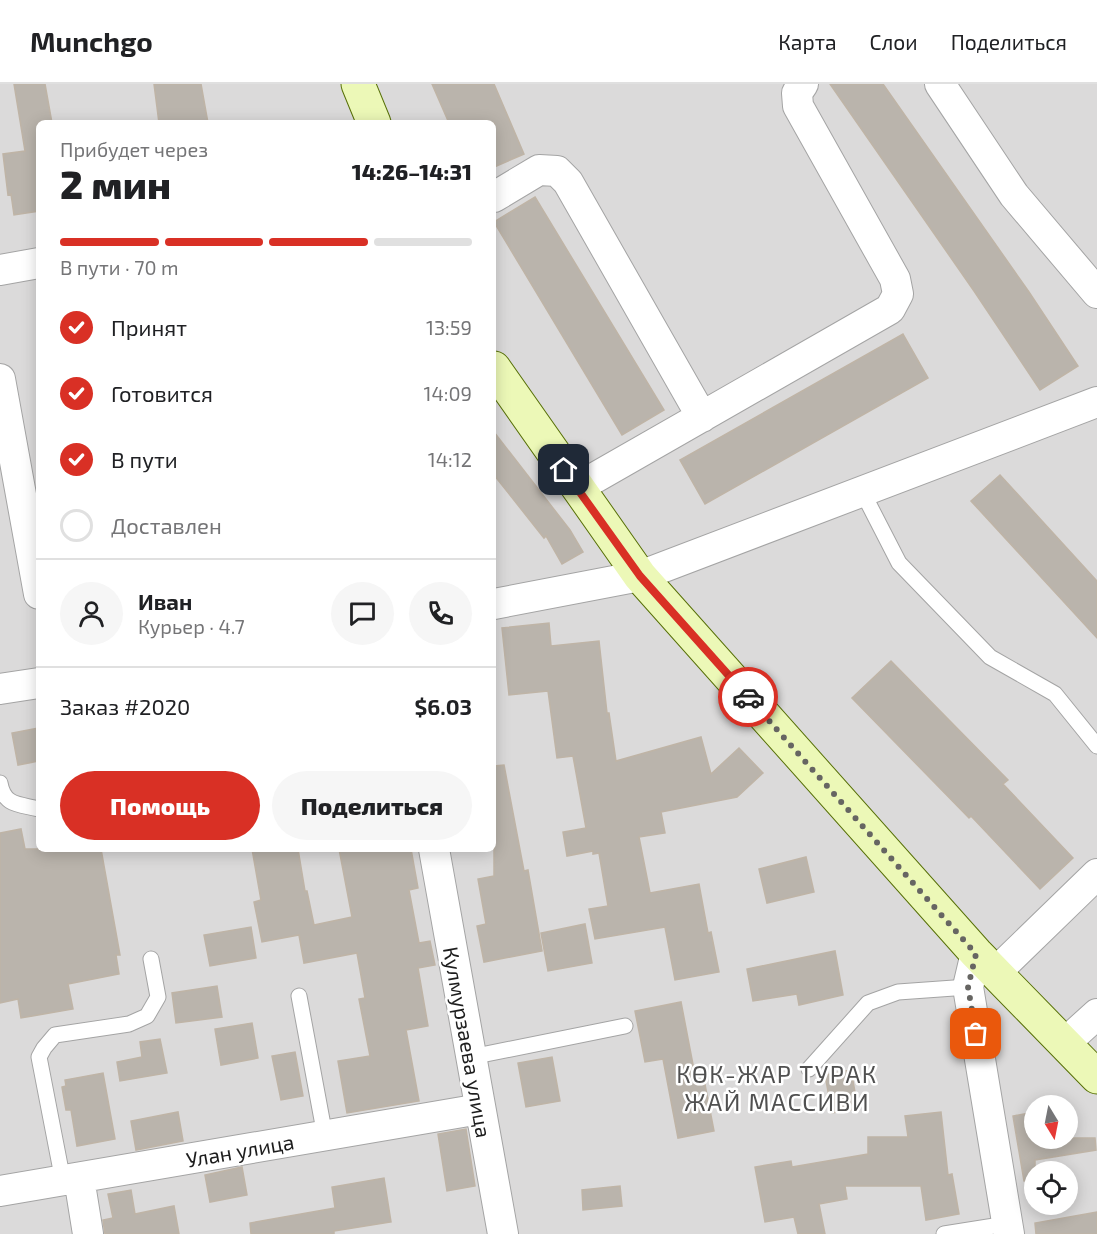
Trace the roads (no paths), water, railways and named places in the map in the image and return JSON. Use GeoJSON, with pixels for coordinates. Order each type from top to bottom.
{"type":"FeatureCollection","features":[{"type":"Feature","properties":{"kind":"street"},"geometry":{"type":"LineString","coordinates":[[358,84],[373,120]]}},
{"type":"Feature","properties":{"kind":"street"},"geometry":{"type":"LineString","coordinates":[[578,488],[890,309],[898,294],[895,279],[798,106],[797,93],[803,84]]}},
{"type":"Feature","properties":{"kind":"street"},"geometry":{"type":"LineString","coordinates":[[940,84],[1014,195],[1097,293]]}},
{"type":"Feature","properties":{"kind":"street"},"geometry":{"type":"LineString","coordinates":[[496,195],[539,170],[557,171],[568,182],[702,417]]}},
{"type":"Feature","properties":{"kind":"street"},"geometry":{"type":"LineString","coordinates":[[0,270],[36,264]]}},
{"type":"Feature","properties":{"kind":"street"},"geometry":{"type":"LineString","coordinates":[[496,372],[640,576],[980,971],[1064,1044],[1097,1077]]}},
{"type":"Feature","properties":{"kind":"street"},"geometry":{"type":"LineString","coordinates":[[0,379],[36,577]]}},
{"type":"Feature","properties":{"kind":"street"},"geometry":{"type":"LineString","coordinates":[[496,604],[640,576],[1097,402]]}},
{"type":"Feature","properties":{"kind":"street"},"geometry":{"type":"LineString","coordinates":[[0,689],[36,683]]}},
{"type":"Feature","properties":{"kind":"street","name":"Кулмурзаева улица"},"geometry":{"type":"LineString","coordinates":[[435,852],[503,1234]]}},
{"type":"Feature","properties":{"kind":"street"},"geometry":{"type":"LineString","coordinates":[[980,971],[1097,874]]}},
{"type":"Feature","properties":{"kind":"street"},"geometry":{"type":"LineString","coordinates":[[980,971],[1008,1229]]}},
{"type":"Feature","properties":{"kind":"street"},"geometry":{"type":"LineString","coordinates":[[1064,1044],[1097,1014]]}},
{"type":"Feature","properties":{"kind":"street","name":"Улан улица"},"geometry":{"type":"LineString","coordinates":[[0,1191],[480,1109]]}},
{"type":"Feature","properties":{"kind":"street"},"geometry":{"type":"LineString","coordinates":[[71,1179],[88,1234]]}},
{"type":"Feature","properties":{"kind":"lane"},"geometry":{"type":"LineString","coordinates":[[861,491],[899,562],[990,657],[1055,694],[1097,746]]}},
{"type":"Feature","properties":{"kind":"lane"},"geometry":{"type":"LineString","coordinates":[[0,783],[2,793],[10,802],[36,808]]}},
{"type":"Feature","properties":{"kind":"lane"},"geometry":{"type":"LineString","coordinates":[[71,1179],[39,1057],[55,1035],[129,1024],[147,1016],[158,997],[151,959]]}},
{"type":"Feature","properties":{"kind":"lane"},"geometry":{"type":"LineString","coordinates":[[809,1069],[868,1004],[898,992],[980,971]]}},
{"type":"Feature","properties":{"kind":"lane"},"geometry":{"type":"LineString","coordinates":[[299,996],[325,1136]]}},
{"type":"Feature","properties":{"kind":"lane"},"geometry":{"type":"LineString","coordinates":[[471,1057],[625,1026]]}},
{"type":"Feature","properties":{"kind":"lane"},"geometry":{"type":"LineString","coordinates":[[944,1234],[1008,1229]]}},
{"type":"Feature","properties":{"kind":"district","name":"КӨК-ЖАР ТУРАК ЖАЙ МАССИВИ"},"geometry":{"type":"Point","coordinates":[777,1087]}}]}
